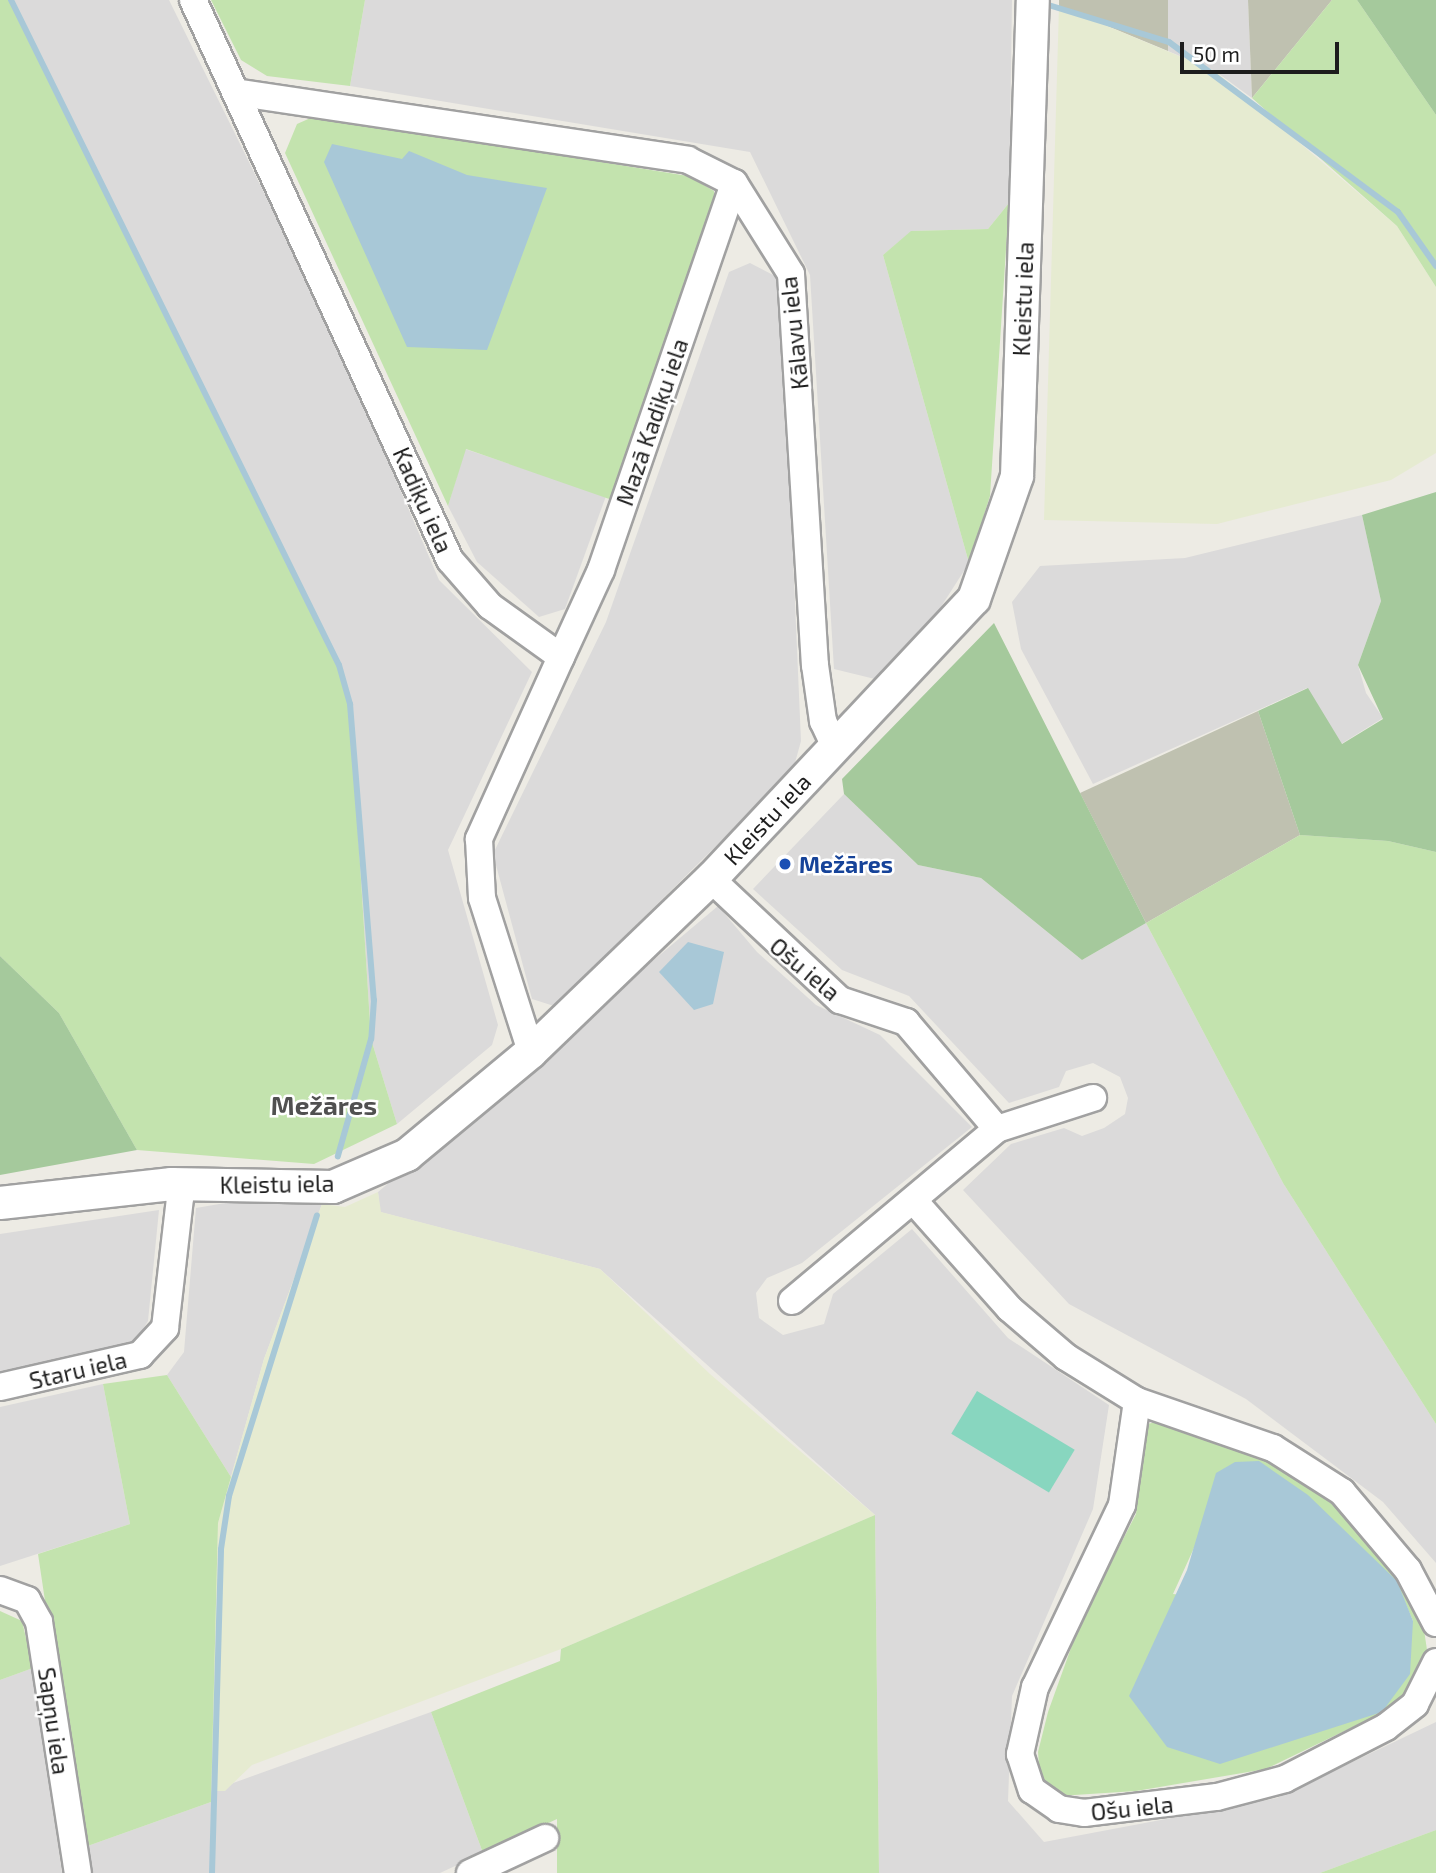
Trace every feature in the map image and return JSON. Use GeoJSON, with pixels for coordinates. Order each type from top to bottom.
{"type":"FeatureCollection","features":[{"type":"Feature","properties":{"kind":"street","name":"Kadiķu iela"},"geometry":{"type":"LineString","coordinates":[[194,0],[241,93],[450,560],[490,606],[561,657]]}},
{"type":"Feature","properties":{"kind":"street","name":"Kleistu iela"},"geometry":{"type":"LineString","coordinates":[[0,1203],[173,1184],[293,1189],[345,1183],[407,1156],[531,1052],[711,879],[974,599],[1017,476],[1033,0]]}},
{"type":"Feature","properties":{"kind":"street"},"geometry":{"type":"LineString","coordinates":[[241,93],[688,159],[734,183]]}},
{"type":"Feature","properties":{"kind":"street","name":"Kālavu iela"},"geometry":{"type":"LineString","coordinates":[[734,183],[791,274],[815,665],[823,721],[835,747]]}},
{"type":"Feature","properties":{"kind":"street","name":"Mazā Kadiķu iela"},"geometry":{"type":"LineString","coordinates":[[561,657],[601,570],[734,183]]}},
{"type":"Feature","properties":{"kind":"street"},"geometry":{"type":"LineString","coordinates":[[531,1052],[482,898],[479,839],[561,657]]}},
{"type":"Feature","properties":{"kind":"street","name":"Ošu iela"},"geometry":{"type":"LineString","coordinates":[[711,879],[840,1000],[906,1022],[997,1129]]}},
{"type":"Feature","properties":{"kind":"street"},"geometry":{"type":"LineString","coordinates":[[792,1301],[997,1129],[1093,1098]]}},
{"type":"Feature","properties":{"kind":"street","name":"Staru iela"},"geometry":{"type":"LineString","coordinates":[[0,1387],[140,1355],[165,1328],[180,1198],[173,1184]]}},
{"type":"Feature","properties":{"kind":"street"},"geometry":{"type":"LineString","coordinates":[[914,1201],[1043,1340],[1137,1401],[1273,1448],[1342,1492],[1408,1570],[1436,1623]]}},
{"type":"Feature","properties":{"kind":"street","name":"Ošu iela"},"geometry":{"type":"LineString","coordinates":[[1137,1401],[1122,1505],[1035,1687],[1020,1754],[1032,1790],[1059,1808],[1084,1813],[1217,1797],[1285,1779],[1386,1727],[1415,1704],[1436,1662]]}},
{"type":"Feature","properties":{"kind":"street","name":"Sapņu iela"},"geometry":{"type":"LineString","coordinates":[[0,1590],[27,1600],[39,1622],[78,1873]]}},
{"type":"Feature","properties":{"kind":"street"},"geometry":{"type":"LineString","coordinates":[[470,1873],[545,1838]]}},
{"type":"Feature","properties":{"kind":"shaded area"},"geometry":{"type":"Polygon","coordinates":[[[11,0],[169,0],[329,324],[439,580],[532,672],[448,850],[498,1025],[492,1045],[397,1124],[371,1039],[350,704],[339,665],[11,0]]]}},
{"type":"Feature","properties":{"kind":"shaded area"},"geometry":{"type":"Polygon","coordinates":[[[365,0],[1012,0],[1009,203],[988,229],[912,231],[883,255],[969,563],[914,649],[879,680],[834,669],[810,275],[750,152],[350,86],[365,0]]]}},
{"type":"Feature","properties":{"kind":"shaded area"},"geometry":{"type":"Polygon","coordinates":[[[1059,0],[1168,0],[1168,51],[1059,6],[1059,0]]]}},
{"type":"Feature","properties":{"kind":"shaded area"},"geometry":{"type":"Polygon","coordinates":[[[1168,0],[1248,0],[1252,98],[1215,71],[1168,51],[1168,0]]]}},
{"type":"Feature","properties":{"kind":"shaded area"},"geometry":{"type":"Polygon","coordinates":[[[1248,0],[1332,0],[1252,98],[1248,0]]]}},
{"type":"Feature","properties":{"kind":"shaded area"},"geometry":{"type":"Polygon","coordinates":[[[1059,6],[1215,71],[1397,226],[1436,287],[1436,453],[1391,480],[1217,524],[1044,520],[1059,6]]]}},
{"type":"Feature","properties":{"kind":"shaded area"},"geometry":{"type":"Polygon","coordinates":[[[750,263],[781,279],[801,741],[793,770],[554,1006],[532,999],[493,854],[606,622],[729,272],[750,263]]]}},
{"type":"Feature","properties":{"kind":"shaded area"},"geometry":{"type":"Polygon","coordinates":[[[465,449],[606,496],[565,609],[539,617],[477,562],[448,506],[465,449]]]}},
{"type":"Feature","properties":{"kind":"shaded area"},"geometry":{"type":"Polygon","coordinates":[[[1362,515],[1381,601],[1358,665],[1366,693],[1383,718],[1341,744],[1307,688],[1093,784],[1021,649],[1012,602],[1040,566],[1185,558],[1362,515]]]}},
{"type":"Feature","properties":{"kind":"shaded area"},"geometry":{"type":"Polygon","coordinates":[[[1258,711],[1300,835],[1146,923],[1080,793],[1258,711]]]}},
{"type":"Feature","properties":{"kind":"shaded area"},"geometry":{"type":"Polygon","coordinates":[[[844,794],[918,865],[981,878],[1082,960],[1146,923],[1283,1183],[1436,1424],[1436,1563],[1383,1502],[1246,1399],[1069,1304],[963,1190],[1011,1144],[1064,1128],[1082,1136],[1104,1128],[1125,1114],[1128,1098],[1120,1077],[1093,1063],[1066,1071],[1059,1087],[1009,1103],[909,996],[842,970],[753,889],[844,794]]]}},
{"type":"Feature","properties":{"kind":"shaded area"},"geometry":{"type":"Polygon","coordinates":[[[718,906],[757,952],[816,1005],[880,1035],[972,1127],[802,1263],[767,1278],[756,1293],[759,1318],[783,1335],[824,1324],[833,1294],[912,1229],[1008,1338],[1109,1405],[1093,1509],[1012,1696],[1008,1801],[1044,1842],[1277,1798],[1436,1722],[1436,1830],[1320,1873],[879,1873],[875,1515],[600,1269],[380,1212],[378,1192],[718,906]]]}},
{"type":"Feature","properties":{"kind":"shaded area"},"geometry":{"type":"Polygon","coordinates":[[[378,1192],[381,1212],[600,1269],[710,1374],[875,1515],[561,1649],[252,1765],[225,1791],[211,1791],[218,1523],[264,1359],[322,1204],[345,1207],[378,1192]]]}},
{"type":"Feature","properties":{"kind":"shaded area"},"geometry":{"type":"Polygon","coordinates":[[[237,1201],[322,1204],[264,1359],[231,1477],[167,1375],[184,1352],[196,1208],[237,1201]]]}},
{"type":"Feature","properties":{"kind":"shaded area"},"geometry":{"type":"Polygon","coordinates":[[[159,1210],[148,1321],[133,1345],[0,1371],[0,1234],[159,1210]]]}},
{"type":"Feature","properties":{"kind":"shaded area"},"geometry":{"type":"Polygon","coordinates":[[[103,1384],[130,1524],[0,1566],[0,1407],[103,1384]]]}},
{"type":"Feature","properties":{"kind":"shaded area"},"geometry":{"type":"Polygon","coordinates":[[[33,1668],[62,1873],[0,1873],[0,1680],[33,1668]]]}},
{"type":"Feature","properties":{"kind":"shaded area"},"geometry":{"type":"Polygon","coordinates":[[[431,1712],[483,1853],[440,1873],[92,1873],[82,1848],[211,1802],[211,1791],[431,1712]]]}},
{"type":"Feature","properties":{"kind":"green space"},"geometry":{"type":"Polygon","coordinates":[[[0,0],[11,0],[339,665],[350,704],[371,1039],[397,1124],[314,1164],[137,1150],[59,1013],[0,956],[0,0]]]}},
{"type":"Feature","properties":{"kind":"green space"},"geometry":{"type":"Polygon","coordinates":[[[211,0],[365,0],[350,86],[267,76],[241,60],[211,0]]]}},
{"type":"Feature","properties":{"kind":"green space"},"geometry":{"type":"Polygon","coordinates":[[[1332,0],[1357,0],[1436,115],[1436,287],[1397,226],[1252,98],[1332,0]]]}},
{"type":"Feature","properties":{"kind":"green space"},"geometry":{"type":"Polygon","coordinates":[[[1357,0],[1436,0],[1436,115],[1357,0]]]}},
{"type":"Feature","properties":{"kind":"green space"},"geometry":{"type":"Polygon","coordinates":[[[315,116],[688,176],[714,191],[716,211],[615,501],[466,449],[448,506],[285,153],[297,124],[315,116]]]}},
{"type":"Feature","properties":{"kind":"green space"},"geometry":{"type":"Polygon","coordinates":[[[1009,203],[990,496],[969,563],[883,255],[911,231],[988,229],[1009,203]]]}},
{"type":"Feature","properties":{"kind":"green space"},"geometry":{"type":"Polygon","coordinates":[[[1436,492],[1436,852],[1388,841],[1300,835],[1258,711],[1308,688],[1342,744],[1383,719],[1358,665],[1381,601],[1362,515],[1436,492]]]}},
{"type":"Feature","properties":{"kind":"green space"},"geometry":{"type":"Polygon","coordinates":[[[994,623],[1146,923],[1082,960],[981,878],[918,865],[844,794],[842,779],[994,623]]]}},
{"type":"Feature","properties":{"kind":"green space"},"geometry":{"type":"Polygon","coordinates":[[[1300,835],[1388,841],[1436,852],[1436,1424],[1283,1183],[1146,923],[1300,835]]]}},
{"type":"Feature","properties":{"kind":"green space"},"geometry":{"type":"Polygon","coordinates":[[[0,956],[59,1013],[137,1150],[0,1175],[0,956]]]}},
{"type":"Feature","properties":{"kind":"green space"},"geometry":{"type":"Polygon","coordinates":[[[167,1375],[231,1477],[218,1523],[211,1802],[82,1848],[38,1554],[130,1524],[103,1384],[167,1375]]]}},
{"type":"Feature","properties":{"kind":"green space"},"geometry":{"type":"Polygon","coordinates":[[[977,1391],[1075,1450],[1049,1493],[951,1434],[977,1391]]]}},
{"type":"Feature","properties":{"kind":"green space"},"geometry":{"type":"Polygon","coordinates":[[[1171,1417],[1256,1446],[1371,1534],[1419,1597],[1429,1663],[1394,1707],[1266,1769],[1136,1791],[1059,1796],[1040,1778],[1038,1752],[1048,1712],[1080,1623],[1136,1514],[1145,1425],[1171,1417]],[[1204,1526],[1173,1594],[1413,1621],[1396,1581],[1337,1527],[1204,1526]]]}},
{"type":"Feature","properties":{"kind":"green space"},"geometry":{"type":"Polygon","coordinates":[[[875,1515],[879,1873],[557,1873],[557,1819],[483,1853],[431,1712],[560,1661],[561,1649],[875,1515]]]}},
{"type":"Feature","properties":{"kind":"green space"},"geometry":{"type":"Polygon","coordinates":[[[0,1611],[22,1621],[33,1668],[0,1680],[0,1611]]]}},
{"type":"Feature","properties":{"kind":"green space"},"geometry":{"type":"Polygon","coordinates":[[[1436,1830],[1436,1873],[1320,1873],[1436,1830]]]}},
{"type":"Feature","properties":{"kind":"water"},"geometry":{"type":"Polygon","coordinates":[[[332,144],[402,159],[409,151],[467,175],[547,188],[487,350],[407,347],[324,162],[332,144]]]}},
{"type":"Feature","properties":{"kind":"water"},"geometry":{"type":"Polygon","coordinates":[[[688,942],[724,952],[713,1004],[694,1010],[659,972],[688,942]]]}},
{"type":"Feature","properties":{"kind":"water"},"geometry":{"type":"Polygon","coordinates":[[[1259,1461],[1308,1495],[1397,1581],[1413,1621],[1410,1674],[1382,1712],[1220,1764],[1167,1747],[1129,1696],[1187,1570],[1216,1473],[1235,1462],[1259,1461]]]}},
{"type":"Feature","properties":{"kind":"waterway"},"geometry":{"type":"LineString","coordinates":[[11,0],[339,665],[350,704],[374,1000],[371,1039],[338,1156]]}},
{"type":"Feature","properties":{"kind":"waterway"},"geometry":{"type":"LineString","coordinates":[[1042,3],[1169,42],[1398,212],[1436,266]]}},
{"type":"Feature","properties":{"kind":"waterway"},"geometry":{"type":"LineString","coordinates":[[212,1873],[221,1549],[229,1496],[317,1215]]}},
{"type":"Feature","properties":{"kind":"place","name":"Mežāres"},"geometry":{"type":"Point","coordinates":[785,864]}},
{"type":"Feature","properties":{"kind":"district","name":"Mežāres"},"geometry":{"type":"Point","coordinates":[324,1105]}}]}
